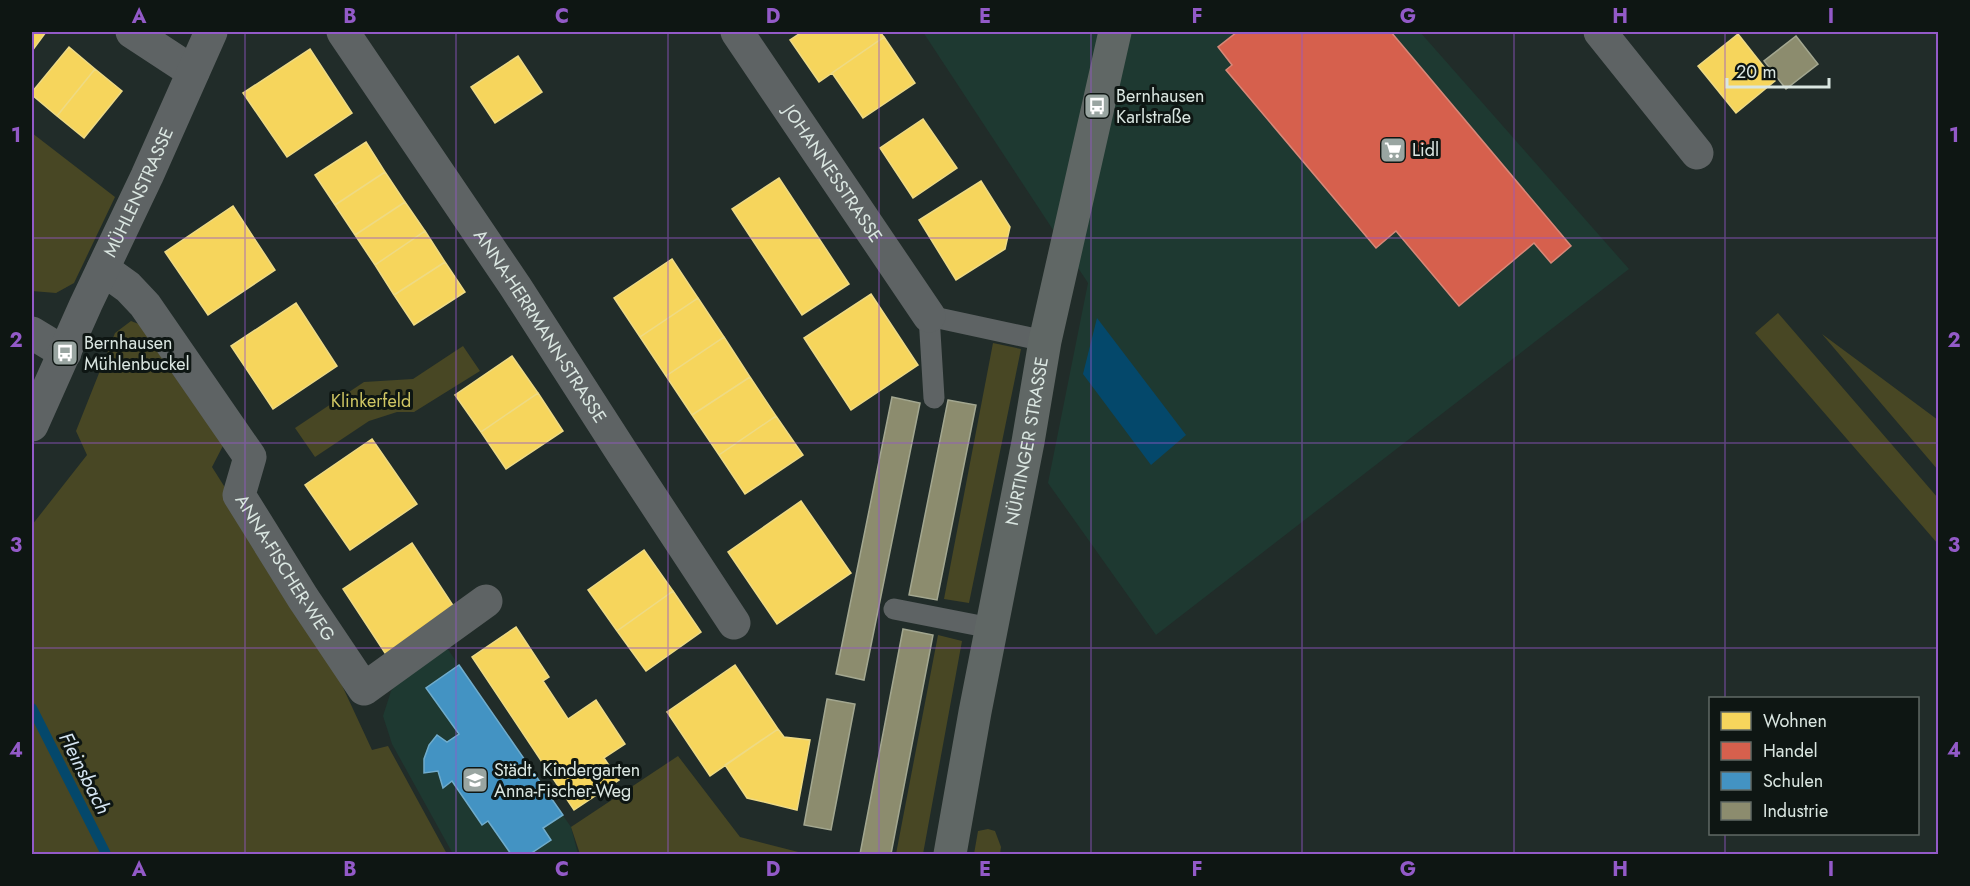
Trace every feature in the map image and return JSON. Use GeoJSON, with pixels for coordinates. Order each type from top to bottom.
{"type":"FeatureCollection","features":[{"type":"Feature","properties":{"kind":"main road","name":"NÜRTINGER STRASSE"},"geometry":{"type":"LineString","coordinates":[[950,855],[1045,340],[1115,32]]}},
{"type":"Feature","properties":{"kind":"street"},"geometry":{"type":"LineString","coordinates":[[132,32],[193,72]]}},
{"type":"Feature","properties":{"kind":"street","name":"MÜHLENSTRASSE"},"geometry":{"type":"LineString","coordinates":[[32,425],[211,32]]}},
{"type":"Feature","properties":{"kind":"street","name":"ANNA-HERRMANN-STRASSE"},"geometry":{"type":"LineString","coordinates":[[343,32],[515,286],[734,623]]}},
{"type":"Feature","properties":{"kind":"street","name":"JOHANNESSTRASSE"},"geometry":{"type":"LineString","coordinates":[[737,32],[929,316]]}},
{"type":"Feature","properties":{"kind":"street"},"geometry":{"type":"LineString","coordinates":[[1600,32],[1697,153]]}},
{"type":"Feature","properties":{"kind":"street","name":"ANNA-FISCHER-WEG"},"geometry":{"type":"LineString","coordinates":[[103,269],[128,286],[145,305],[250,457],[240,495],[303,598],[364,689],[486,601]]}},
{"type":"Feature","properties":{"kind":"street"},"geometry":{"type":"LineString","coordinates":[[32,333],[65,353]]}},
{"type":"Feature","properties":{"kind":"lane"},"geometry":{"type":"LineString","coordinates":[[934,398],[929,316],[1045,340]]}},
{"type":"Feature","properties":{"kind":"lane"},"geometry":{"type":"LineString","coordinates":[[894,609],[991,628]]}},
{"type":"Feature","properties":{"kind":"shaded area"},"geometry":{"type":"Polygon","coordinates":[[[923,32],[1420,32],[1629,269],[1156,635],[1048,483],[1088,283],[923,32]]]}},
{"type":"Feature","properties":{"kind":"shaded area","name":"Städt. Kindergarten Anna-Fischer-Weg"},"geometry":{"type":"Polygon","coordinates":[[[447,648],[571,827],[578,854],[453,854],[392,744],[383,716],[391,691],[408,671],[447,648]]]}},
{"type":"Feature","properties":{"kind":"green space"},"geometry":{"type":"Polygon","coordinates":[[[32,133],[115,197],[74,283],[56,293],[32,291],[32,133]]]}},
{"type":"Feature","properties":{"kind":"green space"},"geometry":{"type":"Polygon","coordinates":[[[1778,313],[1938,498],[1938,544],[1755,333],[1778,313]]]}},
{"type":"Feature","properties":{"kind":"green space"},"geometry":{"type":"Polygon","coordinates":[[[131,321],[154,330],[227,438],[212,467],[320,638],[372,750],[388,746],[447,854],[32,854],[32,525],[87,455],[76,431],[115,333],[131,321]]]}},
{"type":"Feature","properties":{"kind":"green space"},"geometry":{"type":"Polygon","coordinates":[[[1822,334],[1938,420],[1938,470],[1822,334]]]}},
{"type":"Feature","properties":{"kind":"green space"},"geometry":{"type":"Polygon","coordinates":[[[993,343],[1021,349],[969,603],[944,599],[993,343]]]}},
{"type":"Feature","properties":{"kind":"green space","name":"Klinkerfeld"},"geometry":{"type":"Polygon","coordinates":[[[463,346],[480,371],[414,412],[397,412],[369,421],[315,457],[295,428],[364,382],[413,379],[463,346]]]}},
{"type":"Feature","properties":{"kind":"green space"},"geometry":{"type":"Polygon","coordinates":[[[938,635],[962,641],[923,854],[896,854],[938,635]]]}},
{"type":"Feature","properties":{"kind":"green space"},"geometry":{"type":"Polygon","coordinates":[[[678,756],[740,837],[806,854],[580,854],[571,827],[678,756]]]}},
{"type":"Feature","properties":{"kind":"green space"},"geometry":{"type":"Polygon","coordinates":[[[988,829],[995,831],[1001,847],[1000,854],[974,854],[978,831],[988,829]]]}},
{"type":"Feature","properties":{"kind":"water"},"geometry":{"type":"Polygon","coordinates":[[[1097,318],[1186,435],[1151,465],[1083,374],[1097,318]]]}},
{"type":"Feature","properties":{"kind":"building: Wohnen"},"geometry":{"type":"Polygon","coordinates":[[[32,32],[46,32],[32,51],[32,32]]]}},
{"type":"Feature","properties":{"kind":"building: Wohnen"},"geometry":{"type":"Polygon","coordinates":[[[802,32],[880,32],[884,37],[819,82],[790,40],[802,32]]]}},
{"type":"Feature","properties":{"kind":"building: Wohnen"},"geometry":{"type":"Polygon","coordinates":[[[1738,34],[1775,81],[1736,113],[1698,66],[1738,34]]]}},
{"type":"Feature","properties":{"kind":"building: Wohnen"},"geometry":{"type":"Polygon","coordinates":[[[884,37],[915,83],[863,118],[832,73],[884,37]]]}},
{"type":"Feature","properties":{"kind":"building: Wohnen"},"geometry":{"type":"Polygon","coordinates":[[[69,47],[95,69],[57,116],[32,95],[32,92],[69,47]]]}},
{"type":"Feature","properties":{"kind":"building: Wohnen"},"geometry":{"type":"Polygon","coordinates":[[[310,49],[352,113],[287,157],[243,93],[310,49]]]}},
{"type":"Feature","properties":{"kind":"building: Wohnen"},"geometry":{"type":"Polygon","coordinates":[[[518,56],[542,92],[495,123],[471,87],[518,56]]]}},
{"type":"Feature","properties":{"kind":"building: Wohnen"},"geometry":{"type":"Polygon","coordinates":[[[95,69],[122,91],[84,138],[57,116],[95,69]]]}},
{"type":"Feature","properties":{"kind":"building: Wohnen"},"geometry":{"type":"Polygon","coordinates":[[[923,119],[957,168],[913,198],[880,148],[923,119]]]}},
{"type":"Feature","properties":{"kind":"building: Wohnen"},"geometry":{"type":"Polygon","coordinates":[[[366,142],[385,172],[335,205],[315,175],[366,142]]]}},
{"type":"Feature","properties":{"kind":"building: Wohnen"},"geometry":{"type":"Polygon","coordinates":[[[385,172],[405,202],[355,235],[335,205],[385,172]]]}},
{"type":"Feature","properties":{"kind":"building: Wohnen"},"geometry":{"type":"Polygon","coordinates":[[[779,178],[849,284],[802,315],[732,209],[779,178]]]}},
{"type":"Feature","properties":{"kind":"building: Wohnen"},"geometry":{"type":"Polygon","coordinates":[[[981,181],[1010,227],[1005,249],[956,280],[919,220],[981,181]]]}},
{"type":"Feature","properties":{"kind":"building: Wohnen"},"geometry":{"type":"Polygon","coordinates":[[[405,202],[425,231],[375,265],[355,235],[405,202]]]}},
{"type":"Feature","properties":{"kind":"building: Wohnen"},"geometry":{"type":"Polygon","coordinates":[[[233,206],[275,270],[208,315],[165,252],[233,206]]]}},
{"type":"Feature","properties":{"kind":"building: Wohnen"},"geometry":{"type":"Polygon","coordinates":[[[425,231],[445,262],[394,295],[375,265],[425,231]]]}},
{"type":"Feature","properties":{"kind":"building: Wohnen"},"geometry":{"type":"Polygon","coordinates":[[[672,259],[698,298],[640,337],[614,298],[672,259]]]}},
{"type":"Feature","properties":{"kind":"building: Wohnen"},"geometry":{"type":"Polygon","coordinates":[[[445,262],[465,292],[414,325],[394,295],[445,262]]]}},
{"type":"Feature","properties":{"kind":"building: Wohnen"},"geometry":{"type":"Polygon","coordinates":[[[871,294],[918,365],[851,410],[804,338],[871,294]]]}},
{"type":"Feature","properties":{"kind":"building: Wohnen"},"geometry":{"type":"Polygon","coordinates":[[[698,298],[724,337],[666,376],[640,337],[698,298]]]}},
{"type":"Feature","properties":{"kind":"building: Wohnen"},"geometry":{"type":"Polygon","coordinates":[[[296,303],[337,366],[273,409],[231,346],[296,303]]]}},
{"type":"Feature","properties":{"kind":"building: Wohnen"},"geometry":{"type":"Polygon","coordinates":[[[724,337],[750,377],[692,415],[666,376],[724,337]]]}},
{"type":"Feature","properties":{"kind":"building: Wohnen"},"geometry":{"type":"Polygon","coordinates":[[[512,356],[538,393],[481,432],[455,395],[512,356]]]}},
{"type":"Feature","properties":{"kind":"building: Wohnen"},"geometry":{"type":"Polygon","coordinates":[[[750,377],[776,416],[719,455],[692,415],[750,377]]]}},
{"type":"Feature","properties":{"kind":"building: Wohnen"},"geometry":{"type":"Polygon","coordinates":[[[538,393],[563,431],[506,469],[481,432],[538,393]]]}},
{"type":"Feature","properties":{"kind":"building: Wohnen"},"geometry":{"type":"Polygon","coordinates":[[[776,416],[803,455],[745,494],[719,455],[776,416]]]}},
{"type":"Feature","properties":{"kind":"building: Wohnen"},"geometry":{"type":"Polygon","coordinates":[[[372,439],[417,504],[350,550],[305,485],[372,439]]]}},
{"type":"Feature","properties":{"kind":"building: Wohnen"},"geometry":{"type":"Polygon","coordinates":[[[801,501],[851,573],[777,624],[728,552],[801,501]]]}},
{"type":"Feature","properties":{"kind":"building: Wohnen"},"geometry":{"type":"Polygon","coordinates":[[[412,543],[456,610],[387,656],[343,589],[412,543]]]}},
{"type":"Feature","properties":{"kind":"building: Wohnen"},"geometry":{"type":"Polygon","coordinates":[[[644,550],[673,591],[617,631],[588,590],[644,550]]]}},
{"type":"Feature","properties":{"kind":"building: Wohnen"},"geometry":{"type":"Polygon","coordinates":[[[673,591],[701,632],[646,671],[617,631],[673,591]]]}},
{"type":"Feature","properties":{"kind":"building: Wohnen"},"geometry":{"type":"Polygon","coordinates":[[[516,627],[549,677],[543,681],[568,719],[596,700],[625,744],[604,758],[619,780],[574,810],[472,657],[516,627]]]}},
{"type":"Feature","properties":{"kind":"building: Wohnen"},"geometry":{"type":"Polygon","coordinates":[[[735,665],[778,729],[710,776],[667,712],[735,665]]]}},
{"type":"Feature","properties":{"kind":"building: Wohnen"},"geometry":{"type":"Polygon","coordinates":[[[778,729],[784,737],[810,740],[797,810],[747,798],[725,765],[778,729]]]}},
{"type":"Feature","properties":{"kind":"building: Handel","name":"Lidl"},"geometry":{"type":"Polygon","coordinates":[[[1237,32],[1391,32],[1571,246],[1551,263],[1534,243],[1459,306],[1396,231],[1376,248],[1226,70],[1232,65],[1218,47],[1237,32]]]}},
{"type":"Feature","properties":{"kind":"building: Schulen"},"geometry":{"type":"Polygon","coordinates":[[[459,665],[563,815],[543,828],[551,840],[530,854],[511,854],[488,821],[482,825],[452,781],[443,788],[438,771],[424,773],[424,759],[429,745],[437,735],[447,742],[459,734],[426,688],[459,665]]]}},
{"type":"Feature","properties":{"kind":"building: Industrie"},"geometry":{"type":"Polygon","coordinates":[[[1796,36],[1818,64],[1786,89],[1764,61],[1796,36]]]}},
{"type":"Feature","properties":{"kind":"building: Industrie"},"geometry":{"type":"Polygon","coordinates":[[[892,397],[920,403],[864,680],[836,674],[892,397]]]}},
{"type":"Feature","properties":{"kind":"building: Industrie"},"geometry":{"type":"Polygon","coordinates":[[[948,400],[976,405],[937,600],[909,595],[948,400]]]}},
{"type":"Feature","properties":{"kind":"building: Industrie"},"geometry":{"type":"Polygon","coordinates":[[[903,629],[933,635],[891,854],[860,854],[903,629]]]}},
{"type":"Feature","properties":{"kind":"building: Industrie"},"geometry":{"type":"Polygon","coordinates":[[[827,699],[855,704],[831,830],[804,825],[827,699]]]}},
{"type":"Feature","properties":{"kind":"waterway","name":"Fleinsbach"},"geometry":{"type":"LineString","coordinates":[[32,708],[106,854]]}},
{"type":"Feature","properties":{"kind":"place","name":"Bernhausen Karlstraße"},"geometry":{"type":"Point","coordinates":[1097,106]}},
{"type":"Feature","properties":{"kind":"place","name":"Lidl"},"geometry":{"type":"Point","coordinates":[1393,150]}},
{"type":"Feature","properties":{"kind":"place","name":"Bernhausen Mühlenbuckel"},"geometry":{"type":"Point","coordinates":[65,353]}},
{"type":"Feature","properties":{"kind":"place","name":"Städt. Kindergarten Anna-Fischer-Weg"},"geometry":{"type":"Point","coordinates":[475,780]}}]}
